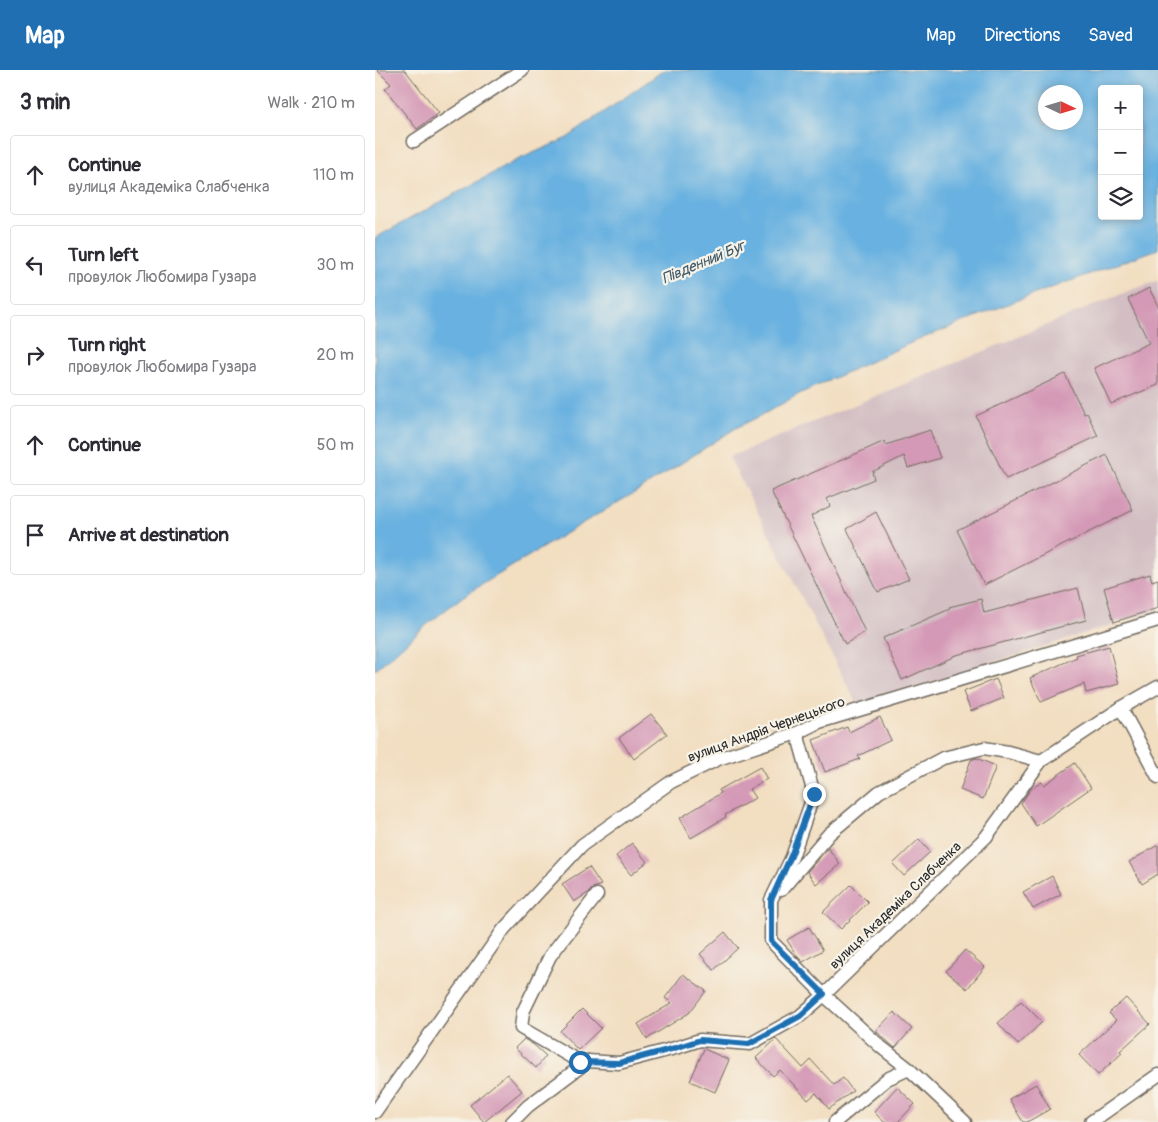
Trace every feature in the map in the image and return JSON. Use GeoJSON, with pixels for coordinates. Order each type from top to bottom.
{"type":"FeatureCollection","features":[{"type":"Feature","properties":{"kind":"street"},"geometry":{"type":"LineString","coordinates":[[414,141],[522,70]]}},
{"type":"Feature","properties":{"kind":"street","name":"вулиця Андрія Чернецького"},"geometry":{"type":"LineString","coordinates":[[375,1112],[504,929],[583,845],[671,782],[718,759],[797,733],[819,722],[1158,620]]}},
{"type":"Feature","properties":{"kind":"street","name":"вулиця Академіка Слабченка"},"geometry":{"type":"LineString","coordinates":[[597,895],[550,956],[523,1012],[521,1028],[580,1062],[619,1063],[700,1040],[749,1044],[800,1016],[986,837],[1041,761],[1121,708],[1158,687]]}},
{"type":"Feature","properties":{"kind":"street"},"geometry":{"type":"LineString","coordinates":[[1121,708],[1158,778]]}},
{"type":"Feature","properties":{"kind":"street"},"geometry":{"type":"LineString","coordinates":[[797,733],[814,794],[791,856],[771,900],[771,941],[824,994],[881,1047],[909,1069],[965,1122]]}},
{"type":"Feature","properties":{"kind":"street"},"geometry":{"type":"LineString","coordinates":[[771,900],[829,834],[879,792],[943,758],[984,748],[1009,752],[1041,761]]}},
{"type":"Feature","properties":{"kind":"street"},"geometry":{"type":"LineString","coordinates":[[512,1122],[528,1106],[589,1061]]}},
{"type":"Feature","properties":{"kind":"street"},"geometry":{"type":"LineString","coordinates":[[835,1122],[887,1079],[909,1069]]}},
{"type":"Feature","properties":{"kind":"street"},"geometry":{"type":"LineString","coordinates":[[1091,1122],[1158,1075]]}},
{"type":"Feature","properties":{"kind":"shaded area"},"geometry":{"type":"Polygon","coordinates":[[[1158,281],[1158,610],[858,706],[729,457],[1131,290],[1158,281]]]}},
{"type":"Feature","properties":{"kind":"water","name":"Південний Буг"},"geometry":{"type":"Polygon","coordinates":[[[664,70],[1158,70],[1158,249],[1013,302],[913,342],[801,393],[736,428],[646,486],[462,597],[375,670],[375,238],[515,161],[567,138],[664,70]]]}},
{"type":"Feature","properties":{"kind":"building"},"geometry":{"type":"Polygon","coordinates":[[[377,70],[405,70],[439,113],[417,129],[385,89],[391,84],[377,70]]]}},
{"type":"Feature","properties":{"kind":"building"},"geometry":{"type":"Polygon","coordinates":[[[1149,288],[1158,306],[1158,385],[1111,404],[1094,368],[1149,343],[1128,299],[1149,288]]]}},
{"type":"Feature","properties":{"kind":"building"},"geometry":{"type":"Polygon","coordinates":[[[1065,374],[1084,414],[1087,413],[1098,436],[1006,479],[976,416],[1065,374]]]}},
{"type":"Feature","properties":{"kind":"building"},"geometry":{"type":"Polygon","coordinates":[[[930,430],[940,458],[908,468],[904,456],[872,472],[874,479],[826,499],[830,506],[811,516],[865,632],[845,644],[771,491],[885,441],[886,445],[930,430]]]}},
{"type":"Feature","properties":{"kind":"building"},"geometry":{"type":"Polygon","coordinates":[[[1107,455],[1133,510],[984,585],[957,530],[1107,455]]]}},
{"type":"Feature","properties":{"kind":"building"},"geometry":{"type":"Polygon","coordinates":[[[876,512],[909,579],[878,592],[847,529],[876,512]]]}},
{"type":"Feature","properties":{"kind":"building"},"geometry":{"type":"Polygon","coordinates":[[[1150,574],[1152,581],[1158,579],[1158,608],[1114,622],[1104,588],[1150,574]]]}},
{"type":"Feature","properties":{"kind":"building"},"geometry":{"type":"Polygon","coordinates":[[[1078,588],[1086,620],[953,656],[902,680],[883,638],[950,609],[949,607],[981,599],[984,613],[1078,588]]]}},
{"type":"Feature","properties":{"kind":"building"},"geometry":{"type":"Polygon","coordinates":[[[1109,646],[1119,684],[1086,693],[1084,684],[1041,702],[1030,678],[1077,657],[1076,655],[1109,646]]]}},
{"type":"Feature","properties":{"kind":"building"},"geometry":{"type":"Polygon","coordinates":[[[996,679],[1004,698],[971,711],[963,692],[996,679]]]}},
{"type":"Feature","properties":{"kind":"building"},"geometry":{"type":"Polygon","coordinates":[[[651,714],[667,734],[634,759],[619,738],[651,714]]]}},
{"type":"Feature","properties":{"kind":"building"},"geometry":{"type":"Polygon","coordinates":[[[880,717],[891,740],[858,756],[860,759],[825,772],[813,740],[847,727],[849,732],[880,717]]]}},
{"type":"Feature","properties":{"kind":"building"},"geometry":{"type":"Polygon","coordinates":[[[976,758],[996,766],[983,799],[960,790],[971,760],[976,758]]]}},
{"type":"Feature","properties":{"kind":"building"},"geometry":{"type":"Polygon","coordinates":[[[1075,763],[1091,788],[1036,826],[1021,803],[1031,789],[1042,782],[1044,785],[1075,763]]]}},
{"type":"Feature","properties":{"kind":"building"},"geometry":{"type":"Polygon","coordinates":[[[760,767],[767,779],[749,789],[755,798],[691,838],[680,818],[721,793],[719,790],[760,767]]]}},
{"type":"Feature","properties":{"kind":"building"},"geometry":{"type":"Polygon","coordinates":[[[919,839],[930,852],[904,876],[893,864],[919,839]]]}},
{"type":"Feature","properties":{"kind":"building"},"geometry":{"type":"Polygon","coordinates":[[[632,843],[647,862],[631,875],[616,856],[632,843]]]}},
{"type":"Feature","properties":{"kind":"building"},"geometry":{"type":"Polygon","coordinates":[[[1158,845],[1158,874],[1142,884],[1129,862],[1158,845]]]}},
{"type":"Feature","properties":{"kind":"building"},"geometry":{"type":"Polygon","coordinates":[[[828,848],[840,864],[816,884],[807,872],[828,848]]]}},
{"type":"Feature","properties":{"kind":"building"},"geometry":{"type":"Polygon","coordinates":[[[589,867],[601,885],[593,888],[574,902],[562,884],[589,867]]]}},
{"type":"Feature","properties":{"kind":"building"},"geometry":{"type":"Polygon","coordinates":[[[1052,876],[1061,894],[1033,909],[1023,892],[1052,876]]]}},
{"type":"Feature","properties":{"kind":"building"},"geometry":{"type":"Polygon","coordinates":[[[851,885],[868,902],[841,929],[823,912],[851,885]]]}},
{"type":"Feature","properties":{"kind":"building"},"geometry":{"type":"Polygon","coordinates":[[[809,927],[823,950],[803,962],[787,940],[809,927]]]}},
{"type":"Feature","properties":{"kind":"building"},"geometry":{"type":"Polygon","coordinates":[[[725,932],[738,948],[714,970],[700,954],[725,932]]]}},
{"type":"Feature","properties":{"kind":"building"},"geometry":{"type":"Polygon","coordinates":[[[965,950],[985,967],[967,989],[946,971],[965,950]]]}},
{"type":"Feature","properties":{"kind":"building"},"geometry":{"type":"Polygon","coordinates":[[[683,974],[706,991],[689,1013],[647,1039],[638,1024],[672,1003],[665,998],[683,974]]]}},
{"type":"Feature","properties":{"kind":"building"},"geometry":{"type":"Polygon","coordinates":[[[1126,998],[1150,1024],[1120,1051],[1122,1053],[1098,1075],[1079,1055],[1116,1020],[1109,1013],[1126,998]]]}},
{"type":"Feature","properties":{"kind":"building"},"geometry":{"type":"Polygon","coordinates":[[[1021,1001],[1042,1022],[1018,1045],[998,1023],[1021,1001]]]}},
{"type":"Feature","properties":{"kind":"building"},"geometry":{"type":"Polygon","coordinates":[[[582,1009],[601,1028],[578,1050],[560,1031],[582,1009]]]}},
{"type":"Feature","properties":{"kind":"building"},"geometry":{"type":"Polygon","coordinates":[[[894,1012],[912,1029],[895,1048],[876,1031],[894,1012]]]}},
{"type":"Feature","properties":{"kind":"building"},"geometry":{"type":"Polygon","coordinates":[[[524,1039],[546,1056],[536,1068],[515,1048],[524,1039]]]}},
{"type":"Feature","properties":{"kind":"building"},"geometry":{"type":"Polygon","coordinates":[[[776,1039],[803,1068],[811,1060],[834,1085],[843,1078],[853,1091],[829,1109],[816,1093],[808,1100],[780,1070],[773,1076],[756,1058],[776,1039]]]}},
{"type":"Feature","properties":{"kind":"building"},"geometry":{"type":"Polygon","coordinates":[[[704,1049],[729,1060],[715,1092],[690,1081],[704,1049]]]}},
{"type":"Feature","properties":{"kind":"building"},"geometry":{"type":"Polygon","coordinates":[[[507,1074],[522,1091],[484,1122],[470,1105],[507,1074]]]}},
{"type":"Feature","properties":{"kind":"building"},"geometry":{"type":"Polygon","coordinates":[[[1036,1084],[1050,1109],[1027,1122],[1023,1122],[1009,1099],[1036,1084]]]}},
{"type":"Feature","properties":{"kind":"building"},"geometry":{"type":"Polygon","coordinates":[[[897,1087],[915,1104],[898,1122],[884,1122],[874,1112],[897,1087]]]}},
{"type":"Feature","properties":{"kind":"route"},"geometry":{"type":"LineString","coordinates":[[580,1062],[619,1063],[700,1040],[749,1044],[800,1016],[824,994],[771,941],[771,900],[791,856],[814,794]]}}]}
